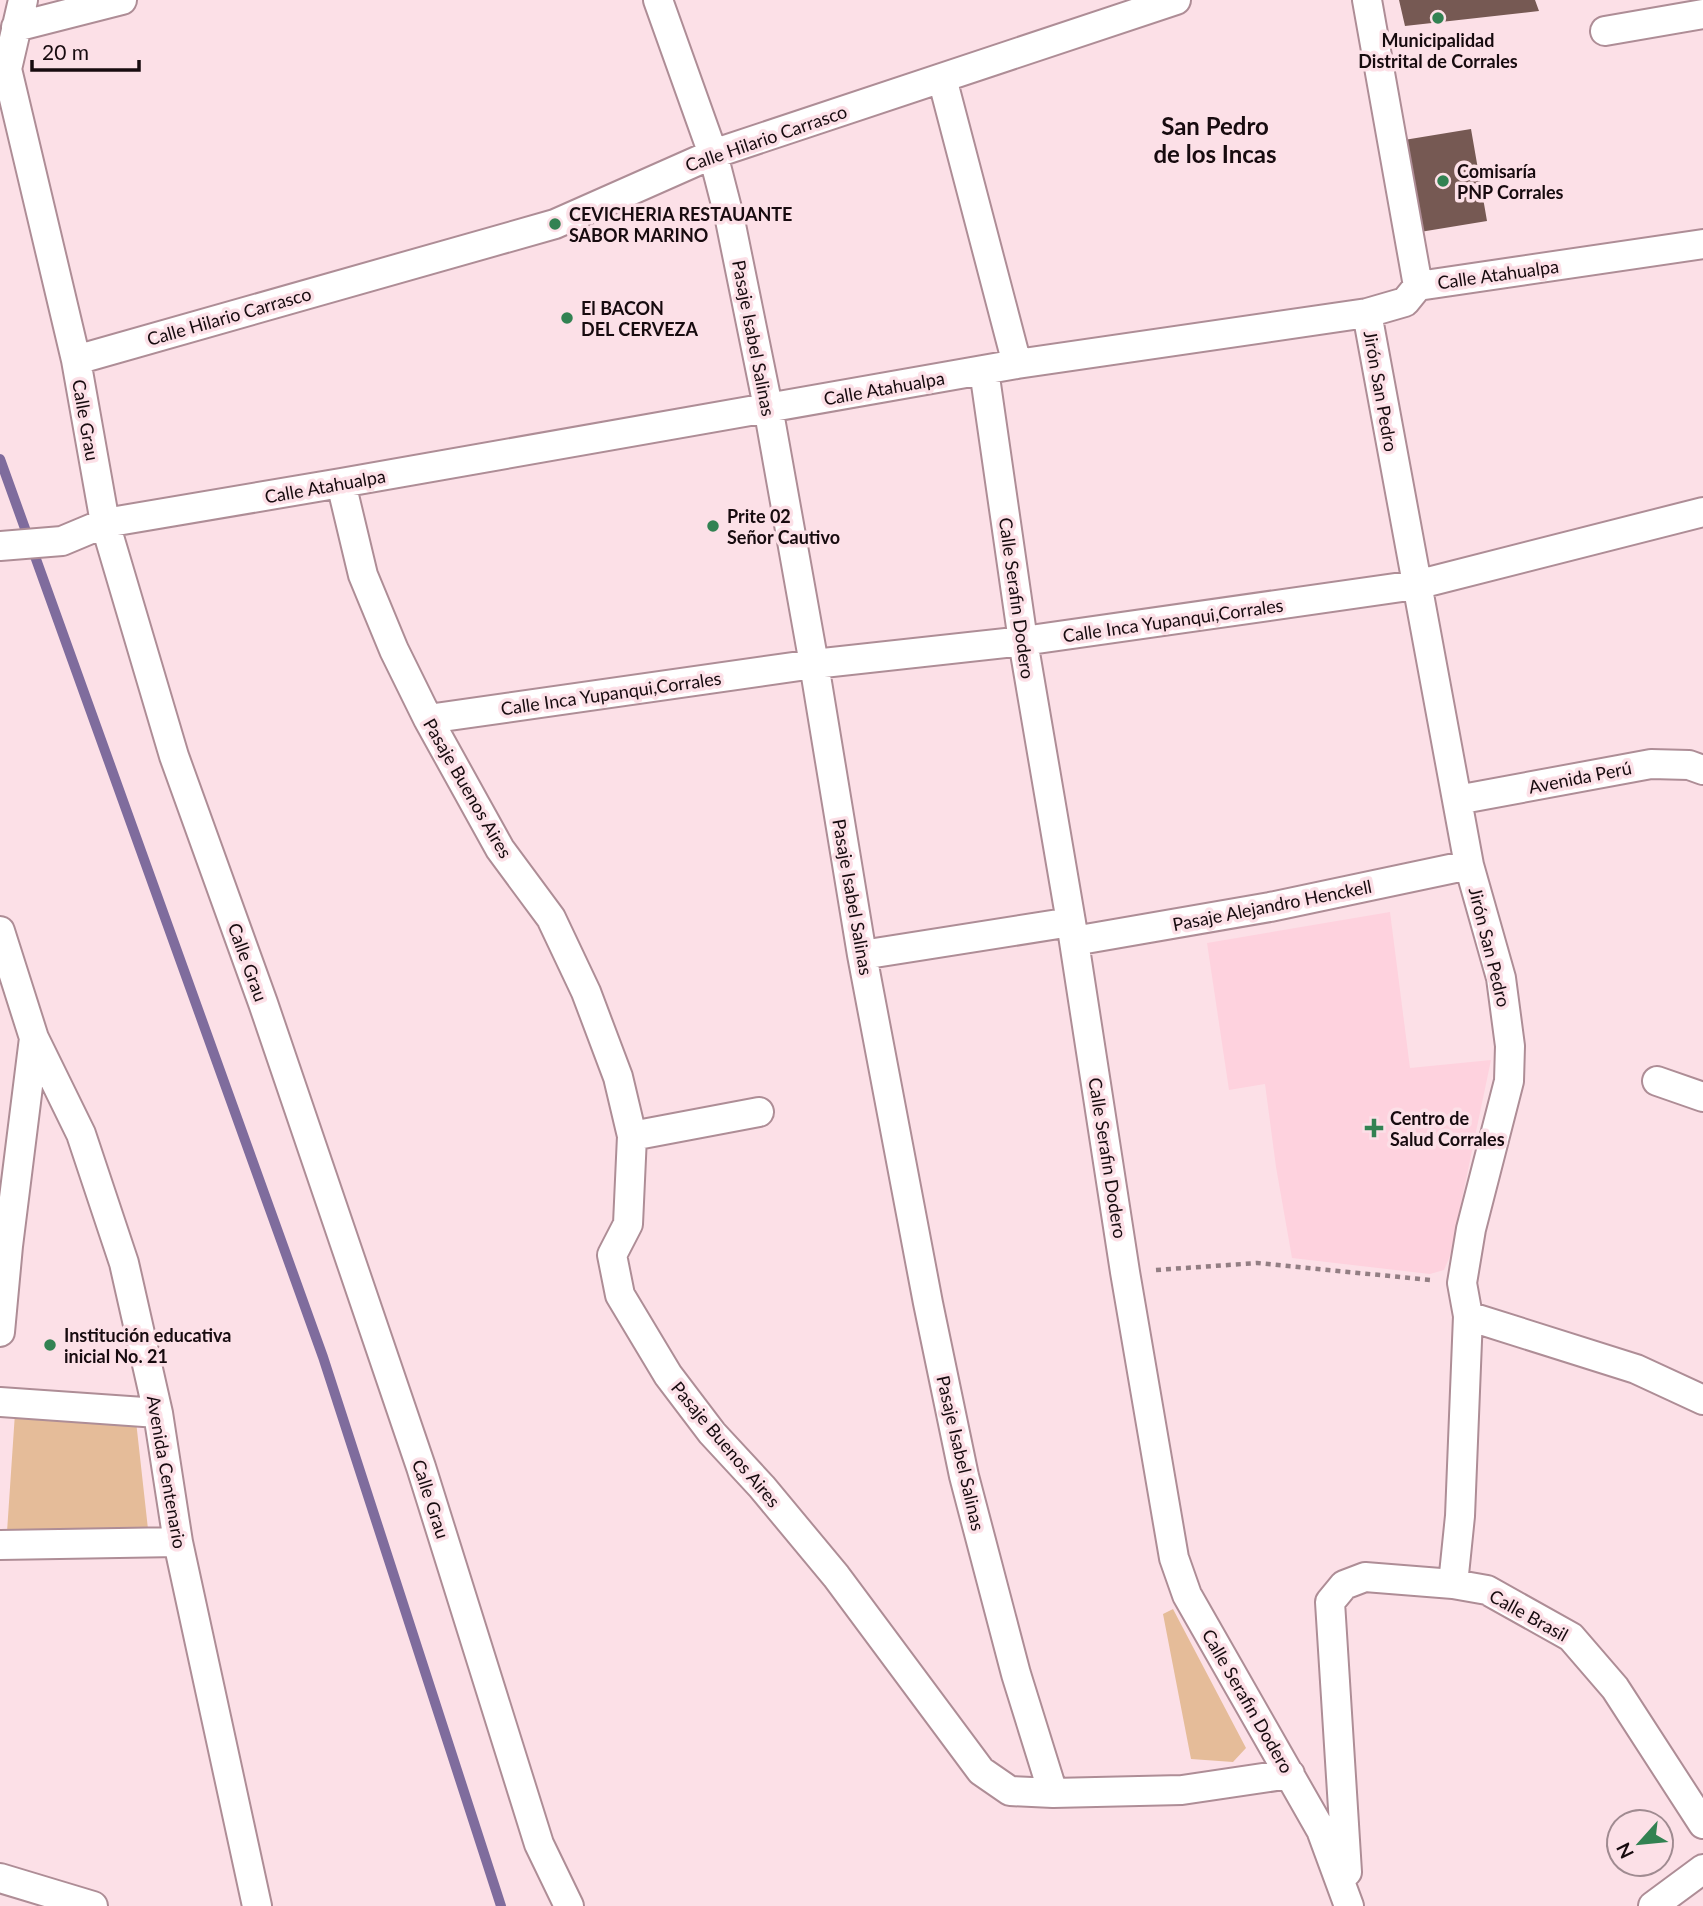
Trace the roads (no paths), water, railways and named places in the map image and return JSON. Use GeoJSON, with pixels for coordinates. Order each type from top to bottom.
{"type":"FeatureCollection","features":[{"type":"Feature","properties":{"kind":"street"},"geometry":{"type":"LineString","coordinates":[[20,13],[122,0]]}},
{"type":"Feature","properties":{"kind":"street","name":"Pasaje Isabel Salinas"},"geometry":{"type":"LineString","coordinates":[[658,0],[713,154],[730,220],[768,407],[862,955],[964,1476],[1016,1674],[1053,1793]]}},
{"type":"Feature","properties":{"kind":"street","name":"Calle Hilario Carrasco"},"geometry":{"type":"LineString","coordinates":[[75,360],[555,224],[713,154],[1176,0]]}},
{"type":"Feature","properties":{"kind":"street"},"geometry":{"type":"LineString","coordinates":[[1367,0],[1418,286]]}},
{"type":"Feature","properties":{"kind":"street","name":"Calle Grau"},"geometry":{"type":"LineString","coordinates":[[20,13],[3,70],[75,360],[105,523],[174,756],[263,1003],[422,1467],[539,1844],[569,1906]]}},
{"type":"Feature","properties":{"kind":"street"},"geometry":{"type":"LineString","coordinates":[[1605,31],[1703,14]]}},
{"type":"Feature","properties":{"kind":"street"},"geometry":{"type":"LineString","coordinates":[[943,78],[1017,364]]}},
{"type":"Feature","properties":{"kind":"street","name":"Calle Atahualpa"},"geometry":{"type":"LineString","coordinates":[[0,547],[61,541],[105,523],[1017,364],[1367,313],[1405,302],[1418,286],[1703,244]]}},
{"type":"Feature","properties":{"kind":"street","name":"Jirón San Pedro"},"geometry":{"type":"LineString","coordinates":[[1367,313],[1469,865],[1501,978],[1510,1046],[1510,1081],[1471,1229],[1462,1283],[1468,1316],[1460,1516],[1453,1584]]}},
{"type":"Feature","properties":{"kind":"street","name":"Calle Serafin Dodero"},"geometry":{"type":"LineString","coordinates":[[984,370],[1023,641],[1174,1558],[1187,1595],[1321,1830],[1349,1904]]}},
{"type":"Feature","properties":{"kind":"street","name":"Pasaje Buenos Aires"},"geometry":{"type":"LineString","coordinates":[[341,483],[363,575],[394,650],[428,719],[500,849],[551,918],[586,992],[618,1077],[632,1136],[628,1224],[612,1255],[620,1295],[667,1375],[712,1433],[762,1487],[836,1576],[981,1772],[1010,1791],[1053,1793],[1182,1790],[1290,1774]]}},
{"type":"Feature","properties":{"kind":"street","name":"Calle Inca Yupanqui,Corrales"},"geometry":{"type":"LineString","coordinates":[[428,719],[814,664],[1023,641],[1416,585],[1703,512]]}},
{"type":"Feature","properties":{"kind":"street","name":"Avenida Perú"},"geometry":{"type":"LineString","coordinates":[[1457,800],[1651,764],[1689,765],[1703,770]]}},
{"type":"Feature","properties":{"kind":"street","name":"Pasaje Alejandro Henckell"},"geometry":{"type":"LineString","coordinates":[[862,955],[1270,908],[1469,865]]}},
{"type":"Feature","properties":{"kind":"street","name":"Avenida Centenario"},"geometry":{"type":"LineString","coordinates":[[0,930],[34,1038],[81,1134],[124,1263],[158,1413],[178,1542],[257,1906]]}},
{"type":"Feature","properties":{"kind":"street"},"geometry":{"type":"LineString","coordinates":[[0,1332],[34,1038]]}},
{"type":"Feature","properties":{"kind":"street"},"geometry":{"type":"LineString","coordinates":[[1657,1081],[1703,1097]]}},
{"type":"Feature","properties":{"kind":"street"},"geometry":{"type":"LineString","coordinates":[[632,1136],[759,1112]]}},
{"type":"Feature","properties":{"kind":"street"},"geometry":{"type":"LineString","coordinates":[[1468,1316],[1636,1369],[1703,1400]]}},
{"type":"Feature","properties":{"kind":"street"},"geometry":{"type":"LineString","coordinates":[[0,1402],[158,1413]]}},
{"type":"Feature","properties":{"kind":"street"},"geometry":{"type":"LineString","coordinates":[[0,1545],[178,1542]]}},
{"type":"Feature","properties":{"kind":"street","name":"Calle Brasil"},"geometry":{"type":"LineString","coordinates":[[1349,1904],[1330,1602],[1344,1585],[1365,1577],[1453,1584],[1487,1590],[1571,1637],[1615,1688],[1703,1825]]}},
{"type":"Feature","properties":{"kind":"street"},"geometry":{"type":"LineString","coordinates":[[1653,1906],[1703,1869]]}},
{"type":"Feature","properties":{"kind":"street"},"geometry":{"type":"LineString","coordinates":[[0,1878],[93,1906]]}},
{"type":"Feature","properties":{"kind":"waterway"},"geometry":{"type":"LineString","coordinates":[[0,459],[323,1357],[501,1906]]}},
{"type":"Feature","properties":{"kind":"place","name":"Municipalidad Distrital de Corrales"},"geometry":{"type":"Point","coordinates":[1438,18]}},
{"type":"Feature","properties":{"kind":"place","name":"Comisaría PNP Corrales"},"geometry":{"type":"Point","coordinates":[1443,181]}},
{"type":"Feature","properties":{"kind":"place","name":"CEVICHERIA RESTAUANTE SABOR MARINO"},"geometry":{"type":"Point","coordinates":[555,224]}},
{"type":"Feature","properties":{"kind":"place","name":"El BACON DEL CERVEZA"},"geometry":{"type":"Point","coordinates":[567,318]}},
{"type":"Feature","properties":{"kind":"place","name":"Prite 02 Señor Cautivo"},"geometry":{"type":"Point","coordinates":[713,526]}},
{"type":"Feature","properties":{"kind":"place","name":"Centro de Salud Corrales"},"geometry":{"type":"Point","coordinates":[1374,1128]}},
{"type":"Feature","properties":{"kind":"place","name":"Institución educativa inicial No. 21"},"geometry":{"type":"Point","coordinates":[50,1345]}},
{"type":"Feature","properties":{"kind":"district","name":"San Pedro de los Incas"},"geometry":{"type":"Point","coordinates":[1215,139]}}]}
